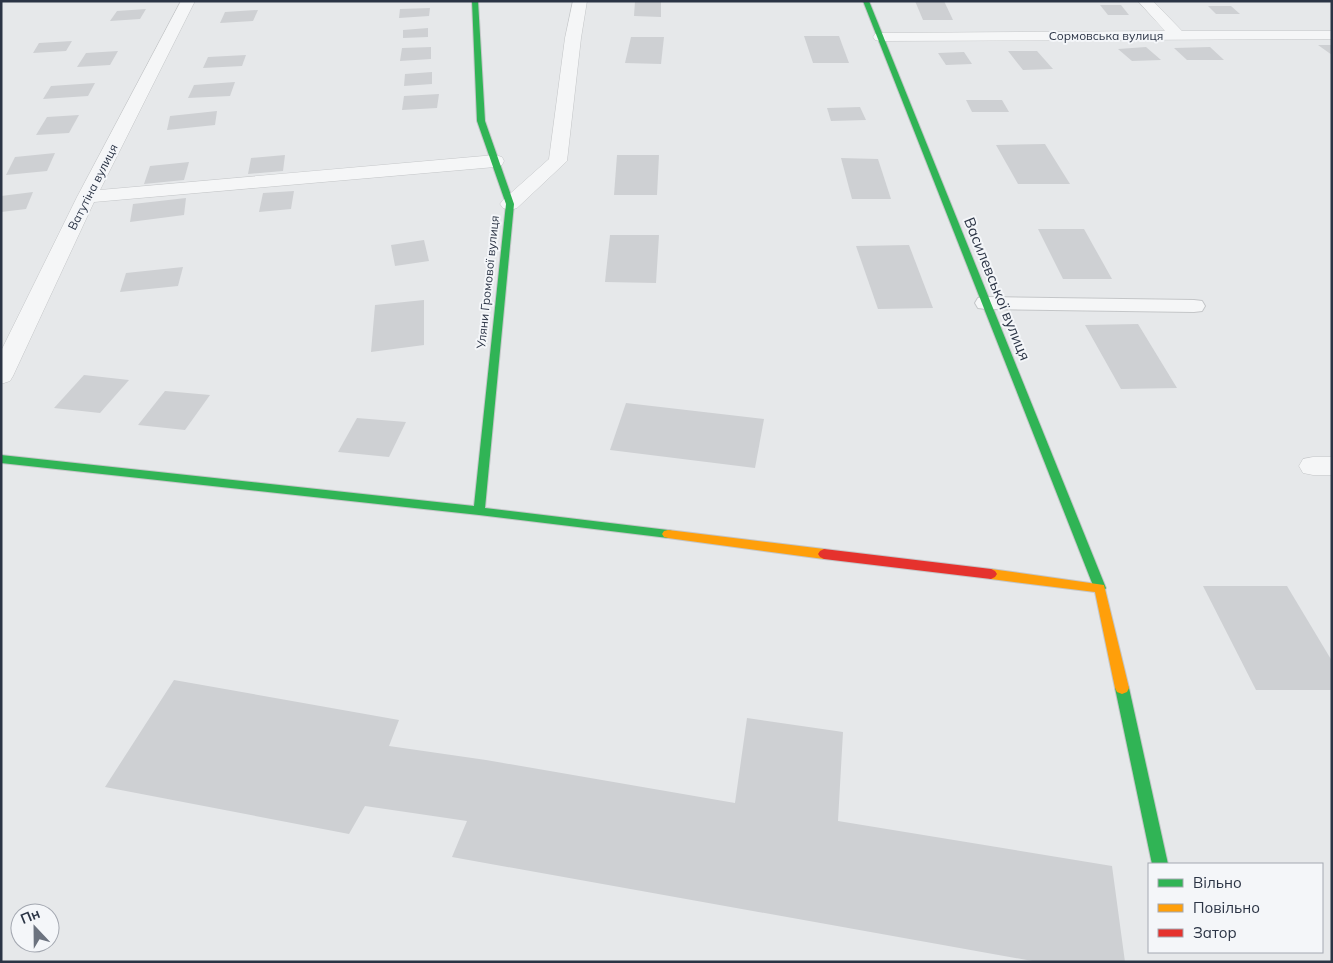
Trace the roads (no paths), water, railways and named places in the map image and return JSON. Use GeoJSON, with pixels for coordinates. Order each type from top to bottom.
{"type":"FeatureCollection","features":[{"type":"Feature","properties":{"kind":"street","name":"Ватутіна вулиця"},"geometry":{"type":"LineString","coordinates":[[1,376],[87,197],[188,1]]}},
{"type":"Feature","properties":{"kind":"street","name":"Уляни Громової вулиця"},"geometry":{"type":"LineString","coordinates":[[475,1],[481,121],[510,204],[478,510]]}},
{"type":"Feature","properties":{"kind":"street"},"geometry":{"type":"LineString","coordinates":[[510,204],[558,162],[573,38],[580,1]]}},
{"type":"Feature","properties":{"kind":"street","name":"Василевської вулиця"},"geometry":{"type":"LineString","coordinates":[[866,1],[1100,588],[1160,863]]}},
{"type":"Feature","properties":{"kind":"street"},"geometry":{"type":"LineString","coordinates":[[1145,1],[1177,35]]}},
{"type":"Feature","properties":{"kind":"street","name":"Сормовська вулиця"},"geometry":{"type":"LineString","coordinates":[[880,37],[1332,36]]}},
{"type":"Feature","properties":{"kind":"street"},"geometry":{"type":"LineString","coordinates":[[87,197],[495,161]]}},
{"type":"Feature","properties":{"kind":"street"},"geometry":{"type":"LineString","coordinates":[[1,459],[478,510],[1100,588]]}},
{"type":"Feature","properties":{"kind":"lane"},"geometry":{"type":"LineString","coordinates":[[986,303],[1194,306]]}}]}
